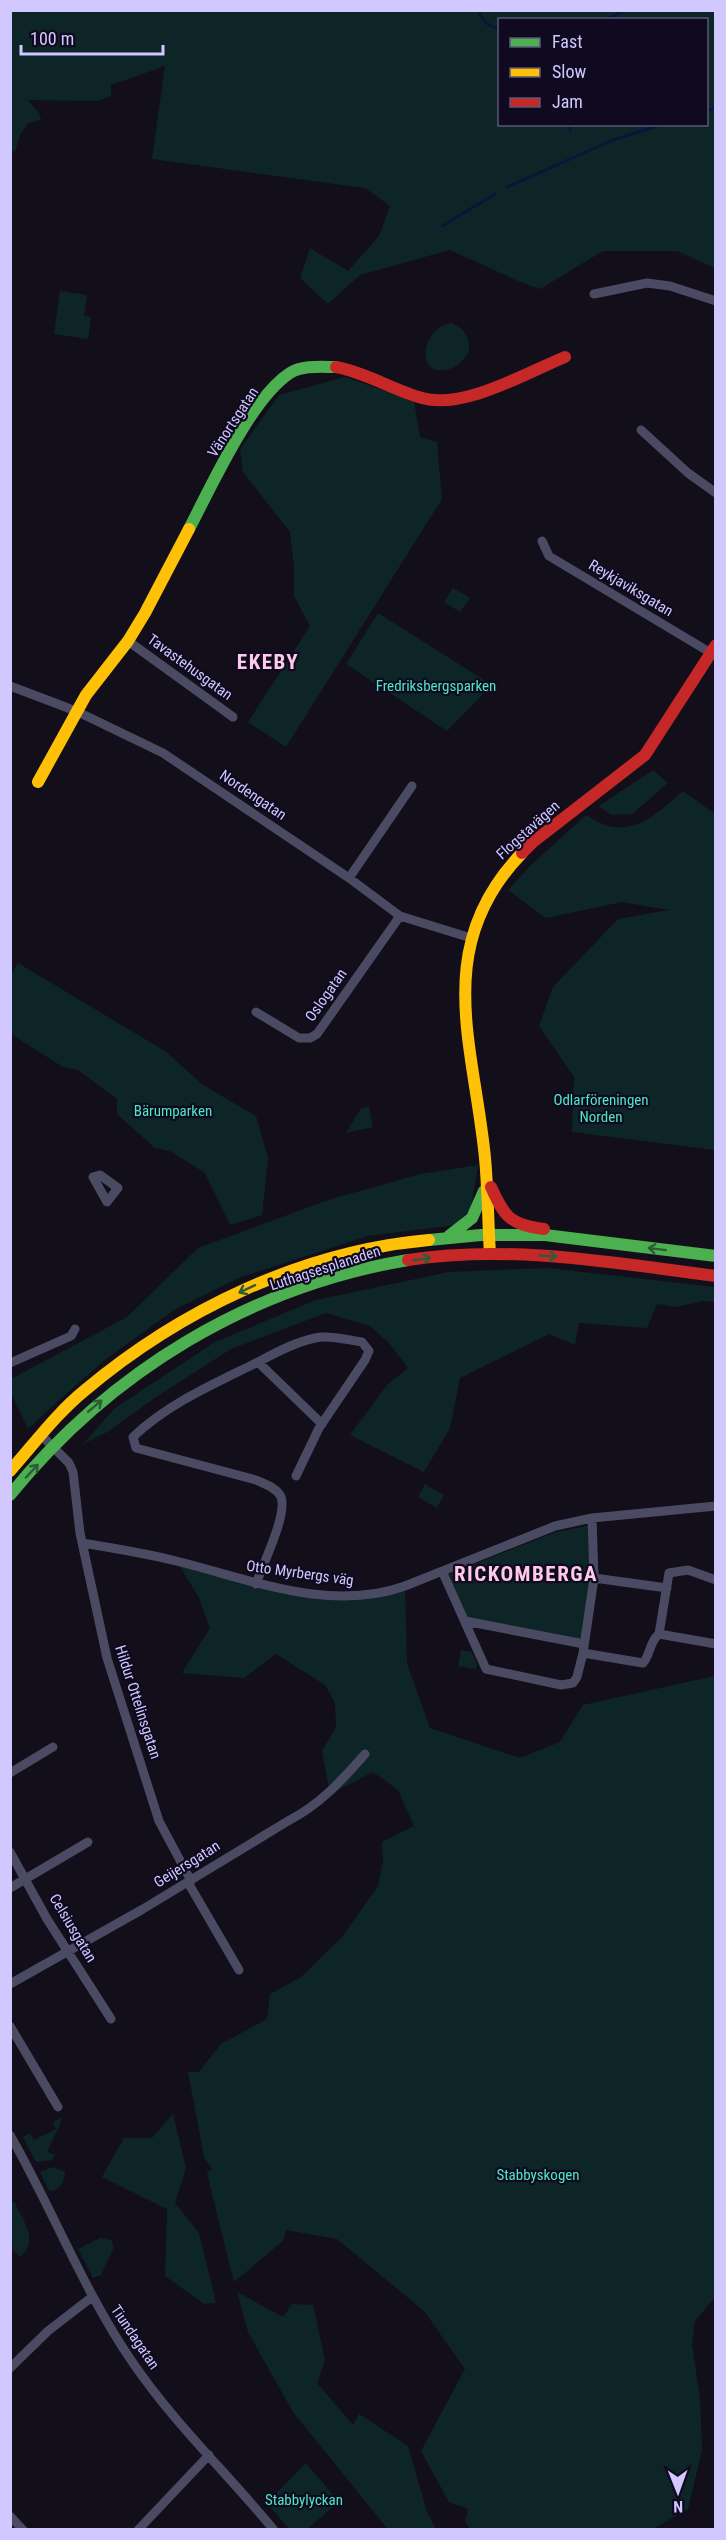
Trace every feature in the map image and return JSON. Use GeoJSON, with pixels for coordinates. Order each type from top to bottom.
{"type":"FeatureCollection","features":[{"type":"Feature","properties":{"kind":"main road","name":"Vänortsgatan"},"geometry":{"type":"LineString","coordinates":[[38,782],[76,711],[101,673],[128,641],[223,463],[261,402],[292,372],[327,366],[348,369],[422,398],[442,402],[472,396],[566,357]]}},
{"type":"Feature","properties":{"kind":"main road","name":"Flogstavägen"},"geometry":{"type":"LineString","coordinates":[[490,1254],[487,1178],[465,1017],[464,994],[471,938],[484,903],[505,872],[533,842],[645,755],[714,651]]}},
{"type":"Feature","properties":{"kind":"main road"},"geometry":{"type":"LineString","coordinates":[[445,1238],[472,1221],[477,1215],[487,1178]]}},
{"type":"Feature","properties":{"kind":"main road"},"geometry":{"type":"LineString","coordinates":[[487,1178],[501,1212],[509,1221],[519,1226],[606,1237],[636,1246]]}},
{"type":"Feature","properties":{"kind":"main road","name":"Luthagsesplanaden"},"geometry":{"type":"LineString","coordinates":[[10,1471],[41,1435],[83,1393],[127,1357],[175,1324],[271,1278],[337,1257],[400,1242],[445,1238],[546,1235],[716,1256]]}},
{"type":"Feature","properties":{"kind":"main road","name":"Luthagsesplanaden"},"geometry":{"type":"LineString","coordinates":[[10,1495],[86,1414],[142,1369],[185,1341],[240,1314],[309,1286],[392,1263],[444,1256],[490,1254],[548,1256],[716,1276]]}},
{"type":"Feature","properties":{"kind":"street"},"geometry":{"type":"LineString","coordinates":[[594,294],[647,283],[670,286],[716,301]]}},
{"type":"Feature","properties":{"kind":"street"},"geometry":{"type":"LineString","coordinates":[[641,430],[688,473],[716,493]]}},
{"type":"Feature","properties":{"kind":"street","name":"Reykjaviksgatan"},"geometry":{"type":"LineString","coordinates":[[542,541],[549,556],[714,651]]}},
{"type":"Feature","properties":{"kind":"street","name":"Tavastehusgatan"},"geometry":{"type":"LineString","coordinates":[[128,641],[233,717]]}},
{"type":"Feature","properties":{"kind":"street","name":"Nordengatan"},"geometry":{"type":"LineString","coordinates":[[10,686],[120,730],[179,763],[349,878],[400,916],[471,938]]}},
{"type":"Feature","properties":{"kind":"street"},"geometry":{"type":"LineString","coordinates":[[349,878],[412,786]]}},
{"type":"Feature","properties":{"kind":"street","name":"Oslogatan"},"geometry":{"type":"LineString","coordinates":[[256,1012],[299,1038],[310,1038],[317,1034],[400,916]]}},
{"type":"Feature","properties":{"kind":"street"},"geometry":{"type":"LineString","coordinates":[[10,1363],[71,1336],[75,1329]]}},
{"type":"Feature","properties":{"kind":"street"},"geometry":{"type":"LineString","coordinates":[[256,1584],[283,1506],[281,1497],[274,1488],[256,1480],[136,1448],[133,1437],[159,1415],[186,1398],[214,1382],[290,1347],[324,1337],[362,1342],[369,1351],[365,1360],[322,1424],[297,1476]]}},
{"type":"Feature","properties":{"kind":"street"},"geometry":{"type":"LineString","coordinates":[[258,1362],[322,1424]]}},
{"type":"Feature","properties":{"kind":"street","name":"Hildur Ottelinsgatan"},"geometry":{"type":"LineString","coordinates":[[41,1435],[69,1463],[73,1472],[82,1543],[107,1658],[159,1821],[190,1879],[190,1886],[239,1970]]}},
{"type":"Feature","properties":{"kind":"street","name":"Otto Myrbergs väg"},"geometry":{"type":"LineString","coordinates":[[82,1543],[177,1561],[256,1584],[329,1595],[356,1596],[387,1593],[555,1526],[592,1518],[716,1506]]}},
{"type":"Feature","properties":{"kind":"street"},"geometry":{"type":"LineString","coordinates":[[442,1571],[486,1668],[561,1685],[573,1683],[577,1677],[583,1649],[594,1578],[592,1518]]}},
{"type":"Feature","properties":{"kind":"street"},"geometry":{"type":"LineString","coordinates":[[465,1621],[643,1663],[647,1659],[652,1640],[659,1634],[669,1573],[688,1570],[716,1580]]}},
{"type":"Feature","properties":{"kind":"street"},"geometry":{"type":"LineString","coordinates":[[594,1578],[667,1588]]}},
{"type":"Feature","properties":{"kind":"street"},"geometry":{"type":"LineString","coordinates":[[659,1634],[716,1644]]}},
{"type":"Feature","properties":{"kind":"street"},"geometry":{"type":"LineString","coordinates":[[10,1773],[53,1747]]}},
{"type":"Feature","properties":{"kind":"street","name":"Geijersgatan"},"geometry":{"type":"LineString","coordinates":[[10,1984],[70,1952],[265,1831],[310,1810],[330,1794],[365,1754]]}},
{"type":"Feature","properties":{"kind":"street"},"geometry":{"type":"LineString","coordinates":[[10,1888],[88,1842]]}},
{"type":"Feature","properties":{"kind":"street","name":"Celsiusgatan"},"geometry":{"type":"LineString","coordinates":[[10,1852],[48,1919],[111,2019]]}},
{"type":"Feature","properties":{"kind":"street"},"geometry":{"type":"LineString","coordinates":[[10,2026],[58,2107]]}},
{"type":"Feature","properties":{"kind":"street","name":"Tiundagatan"},"geometry":{"type":"LineString","coordinates":[[10,2135],[92,2297],[134,2364],[274,2529]]}},
{"type":"Feature","properties":{"kind":"street"},"geometry":{"type":"LineString","coordinates":[[10,2368],[48,2331],[92,2297]]}},
{"type":"Feature","properties":{"kind":"street"},"geometry":{"type":"LineString","coordinates":[[138,2529],[209,2455]]}},
{"type":"Feature","properties":{"kind":"street"},"geometry":{"type":"LineString","coordinates":[[10,2516],[23,2529]]}},
{"type":"Feature","properties":{"kind":"green space"},"geometry":{"type":"Polygon","coordinates":[[[10,11],[715,11],[715,268],[677,251],[603,251],[540,289],[450,250],[360,275],[328,304],[300,278],[310,248],[348,271],[379,236],[390,206],[365,188],[152,159],[165,66],[111,85],[111,96],[98,101],[28,100],[39,113],[41,120],[28,123],[20,135],[15,152],[11,150],[10,11]]]}},
{"type":"Feature","properties":{"kind":"green space"},"geometry":{"type":"Polygon","coordinates":[[[60,291],[87,295],[84,316],[91,317],[88,339],[54,334],[60,291]]]}},
{"type":"Feature","properties":{"kind":"green space"},"geometry":{"type":"Polygon","coordinates":[[[452,323],[465,334],[469,351],[462,361],[452,368],[440,370],[431,368],[427,361],[428,343],[433,333],[441,326],[452,323]]]}},
{"type":"Feature","properties":{"kind":"green space"},"geometry":{"type":"Polygon","coordinates":[[[345,377],[414,401],[420,437],[437,442],[442,499],[286,747],[248,722],[310,626],[294,596],[294,567],[290,532],[243,472],[240,449],[279,395],[345,377]]]}},
{"type":"Feature","properties":{"kind":"green space"},"geometry":{"type":"Polygon","coordinates":[[[453,588],[470,598],[460,612],[444,602],[453,588]]]}},
{"type":"Feature","properties":{"kind":"green space","name":"Fredriksbergsparken"},"geometry":{"type":"Polygon","coordinates":[[[378,613],[492,685],[447,731],[346,664],[378,613]]]}},
{"type":"Feature","properties":{"kind":"green space"},"geometry":{"type":"Polygon","coordinates":[[[653,770],[668,783],[632,814],[611,815],[599,806],[653,770]]]}},
{"type":"Feature","properties":{"kind":"green space","name":"Odlarföreningen Norden"},"geometry":{"type":"Polygon","coordinates":[[[683,791],[715,814],[715,1150],[572,1132],[574,1077],[539,1026],[553,987],[618,919],[669,910],[622,902],[546,918],[508,890],[531,865],[586,815],[609,826],[633,825],[660,811],[683,791]]]}},
{"type":"Feature","properties":{"kind":"green space","name":"Bärumparken"},"geometry":{"type":"Polygon","coordinates":[[[18,963],[165,1051],[203,1085],[256,1116],[268,1158],[262,1215],[230,1225],[205,1173],[170,1151],[155,1148],[117,1114],[117,1099],[78,1070],[63,1067],[11,1034],[11,974],[18,963]]]}},
{"type":"Feature","properties":{"kind":"green space"},"geometry":{"type":"Polygon","coordinates":[[[369,1107],[373,1127],[346,1133],[361,1108],[369,1107]]]}},
{"type":"Feature","properties":{"kind":"green space"},"geometry":{"type":"Polygon","coordinates":[[[478,1165],[471,1209],[455,1225],[368,1236],[241,1277],[174,1310],[106,1359],[28,1429],[11,1393],[11,1379],[127,1317],[198,1248],[331,1199],[421,1174],[478,1165]]]}},
{"type":"Feature","properties":{"kind":"green space"},"geometry":{"type":"Polygon","coordinates":[[[548,1268],[715,1287],[715,1302],[703,1301],[676,1307],[657,1304],[647,1328],[579,1323],[575,1345],[549,1334],[460,1378],[450,1428],[424,1472],[350,1435],[387,1385],[408,1368],[389,1343],[370,1326],[326,1313],[231,1349],[156,1397],[109,1431],[83,1444],[115,1408],[215,1342],[316,1300],[449,1272],[548,1268]]]}},
{"type":"Feature","properties":{"kind":"green space"},"geometry":{"type":"Polygon","coordinates":[[[425,1484],[444,1495],[437,1508],[418,1497],[425,1484]]]}},
{"type":"Feature","properties":{"kind":"green space"},"geometry":{"type":"Polygon","coordinates":[[[592,1525],[594,1578],[584,1644],[465,1621],[444,1576],[556,1532],[592,1525]]]}},
{"type":"Feature","properties":{"kind":"green space","name":"Stabbyskogen"},"geometry":{"type":"Polygon","coordinates":[[[177,1561],[329,1595],[405,1586],[407,1664],[430,1728],[520,1758],[560,1742],[583,1705],[715,1676],[715,2297],[695,2321],[692,2344],[700,2398],[702,2450],[688,2509],[653,2529],[471,2529],[465,2522],[468,2509],[449,2502],[421,2451],[465,2369],[424,2311],[337,2239],[286,2230],[284,2240],[234,2282],[207,2173],[212,2169],[204,2157],[188,2072],[199,2072],[221,2044],[267,2019],[270,1994],[301,1977],[342,1937],[378,1886],[383,1859],[382,1842],[414,1826],[398,1790],[373,1772],[330,1794],[322,1751],[336,1727],[335,1703],[325,1685],[276,1654],[244,1678],[182,1673],[210,1628],[199,1598],[177,1561]]]}},
{"type":"Feature","properties":{"kind":"green space"},"geometry":{"type":"Polygon","coordinates":[[[461,1650],[472,1652],[477,1665],[475,1669],[458,1666],[461,1650]]]}},
{"type":"Feature","properties":{"kind":"green space"},"geometry":{"type":"Polygon","coordinates":[[[173,2114],[186,2168],[175,2203],[199,2233],[216,2303],[204,2304],[165,2276],[167,2209],[102,2177],[124,2138],[152,2138],[173,2114]]]}},
{"type":"Feature","properties":{"kind":"green space"},"geometry":{"type":"Polygon","coordinates":[[[63,2117],[47,2152],[55,2155],[52,2160],[36,2162],[23,2137],[30,2133],[34,2140],[56,2129],[53,2122],[63,2117]]]}},
{"type":"Feature","properties":{"kind":"green space"},"geometry":{"type":"Polygon","coordinates":[[[53,2167],[65,2172],[65,2175],[63,2182],[56,2190],[49,2191],[40,2172],[53,2167]]]}},
{"type":"Feature","properties":{"kind":"green space"},"geometry":{"type":"Polygon","coordinates":[[[11,2200],[22,2217],[29,2237],[26,2250],[20,2257],[11,2248],[13,2243],[11,2240],[11,2200]]]}},
{"type":"Feature","properties":{"kind":"green space"},"geometry":{"type":"Polygon","coordinates":[[[100,2238],[111,2240],[114,2247],[101,2275],[93,2278],[78,2249],[100,2238]]]}},
{"type":"Feature","properties":{"kind":"green space"},"geometry":{"type":"Polygon","coordinates":[[[237,2292],[283,2317],[292,2304],[313,2305],[325,2360],[317,2383],[353,2425],[359,2414],[408,2446],[427,2512],[436,2529],[389,2529],[386,2527],[293,2412],[248,2332],[237,2292]]]}},
{"type":"Feature","properties":{"kind":"green space","name":"Stabbylyckan"},"geometry":{"type":"Polygon","coordinates":[[[306,2463],[339,2502],[307,2529],[289,2529],[267,2503],[306,2463]]]}},
{"type":"Feature","properties":{"kind":"waterway"},"geometry":{"type":"LineString","coordinates":[[477,10],[486,23],[498,29]]}},
{"type":"Feature","properties":{"kind":"waterway"},"geometry":{"type":"LineString","coordinates":[[610,18],[625,10]]}},
{"type":"Feature","properties":{"kind":"waterway"},"geometry":{"type":"LineString","coordinates":[[708,110],[716,108]]}},
{"type":"Feature","properties":{"kind":"waterway"},"geometry":{"type":"LineString","coordinates":[[570,126],[570,131]]}},
{"type":"Feature","properties":{"kind":"waterway"},"geometry":{"type":"LineString","coordinates":[[507,187],[613,140],[657,126]]}},
{"type":"Feature","properties":{"kind":"waterway"},"geometry":{"type":"LineString","coordinates":[[442,226],[495,194]]}},
{"type":"Feature","properties":{"kind":"traffic: fast"},"geometry":{"type":"LineString","coordinates":[[189,529],[233,445],[275,385],[290,373],[301,369],[336,367]]}},
{"type":"Feature","properties":{"kind":"traffic: fast"},"geometry":{"type":"LineString","coordinates":[[449,1236],[472,1218],[484,1191]]}},
{"type":"Feature","properties":{"kind":"traffic: fast"},"geometry":{"type":"LineString","coordinates":[[429,1240],[481,1235],[545,1235],[716,1256]]}},
{"type":"Feature","properties":{"kind":"traffic: fast"},"geometry":{"type":"LineString","coordinates":[[10,1495],[50,1450],[92,1410],[138,1373],[187,1341],[239,1314],[293,1291],[349,1273],[408,1260]]}},
{"type":"Feature","properties":{"kind":"traffic: slow"},"geometry":{"type":"LineString","coordinates":[[38,782],[86,695],[128,641],[145,613],[189,529]]}},
{"type":"Feature","properties":{"kind":"traffic: slow"},"geometry":{"type":"LineString","coordinates":[[490,1254],[485,1158],[468,1037],[465,998],[467,961],[476,924],[494,888],[522,853]]}},
{"type":"Feature","properties":{"kind":"traffic: slow"},"geometry":{"type":"LineString","coordinates":[[10,1471],[55,1419],[84,1391],[121,1362],[202,1311],[245,1289],[290,1271],[382,1246],[429,1240]]}},
{"type":"Feature","properties":{"kind":"traffic: jam"},"geometry":{"type":"LineString","coordinates":[[336,367],[358,373],[411,395],[438,400],[475,395],[565,357]]}},
{"type":"Feature","properties":{"kind":"traffic: jam"},"geometry":{"type":"LineString","coordinates":[[522,853],[645,755],[716,645]]}},
{"type":"Feature","properties":{"kind":"traffic: jam"},"geometry":{"type":"LineString","coordinates":[[491,1187],[500,1206],[510,1218],[523,1225],[544,1229]]}},
{"type":"Feature","properties":{"kind":"traffic: jam"},"geometry":{"type":"LineString","coordinates":[[408,1260],[485,1254],[524,1255],[601,1261],[716,1276]]}},
{"type":"Feature","properties":{"kind":"district","name":"EKEBY"},"geometry":{"type":"Point","coordinates":[268,662]}},
{"type":"Feature","properties":{"kind":"district","name":"RICKOMBERGA"},"geometry":{"type":"Point","coordinates":[526,1574]}}]}
